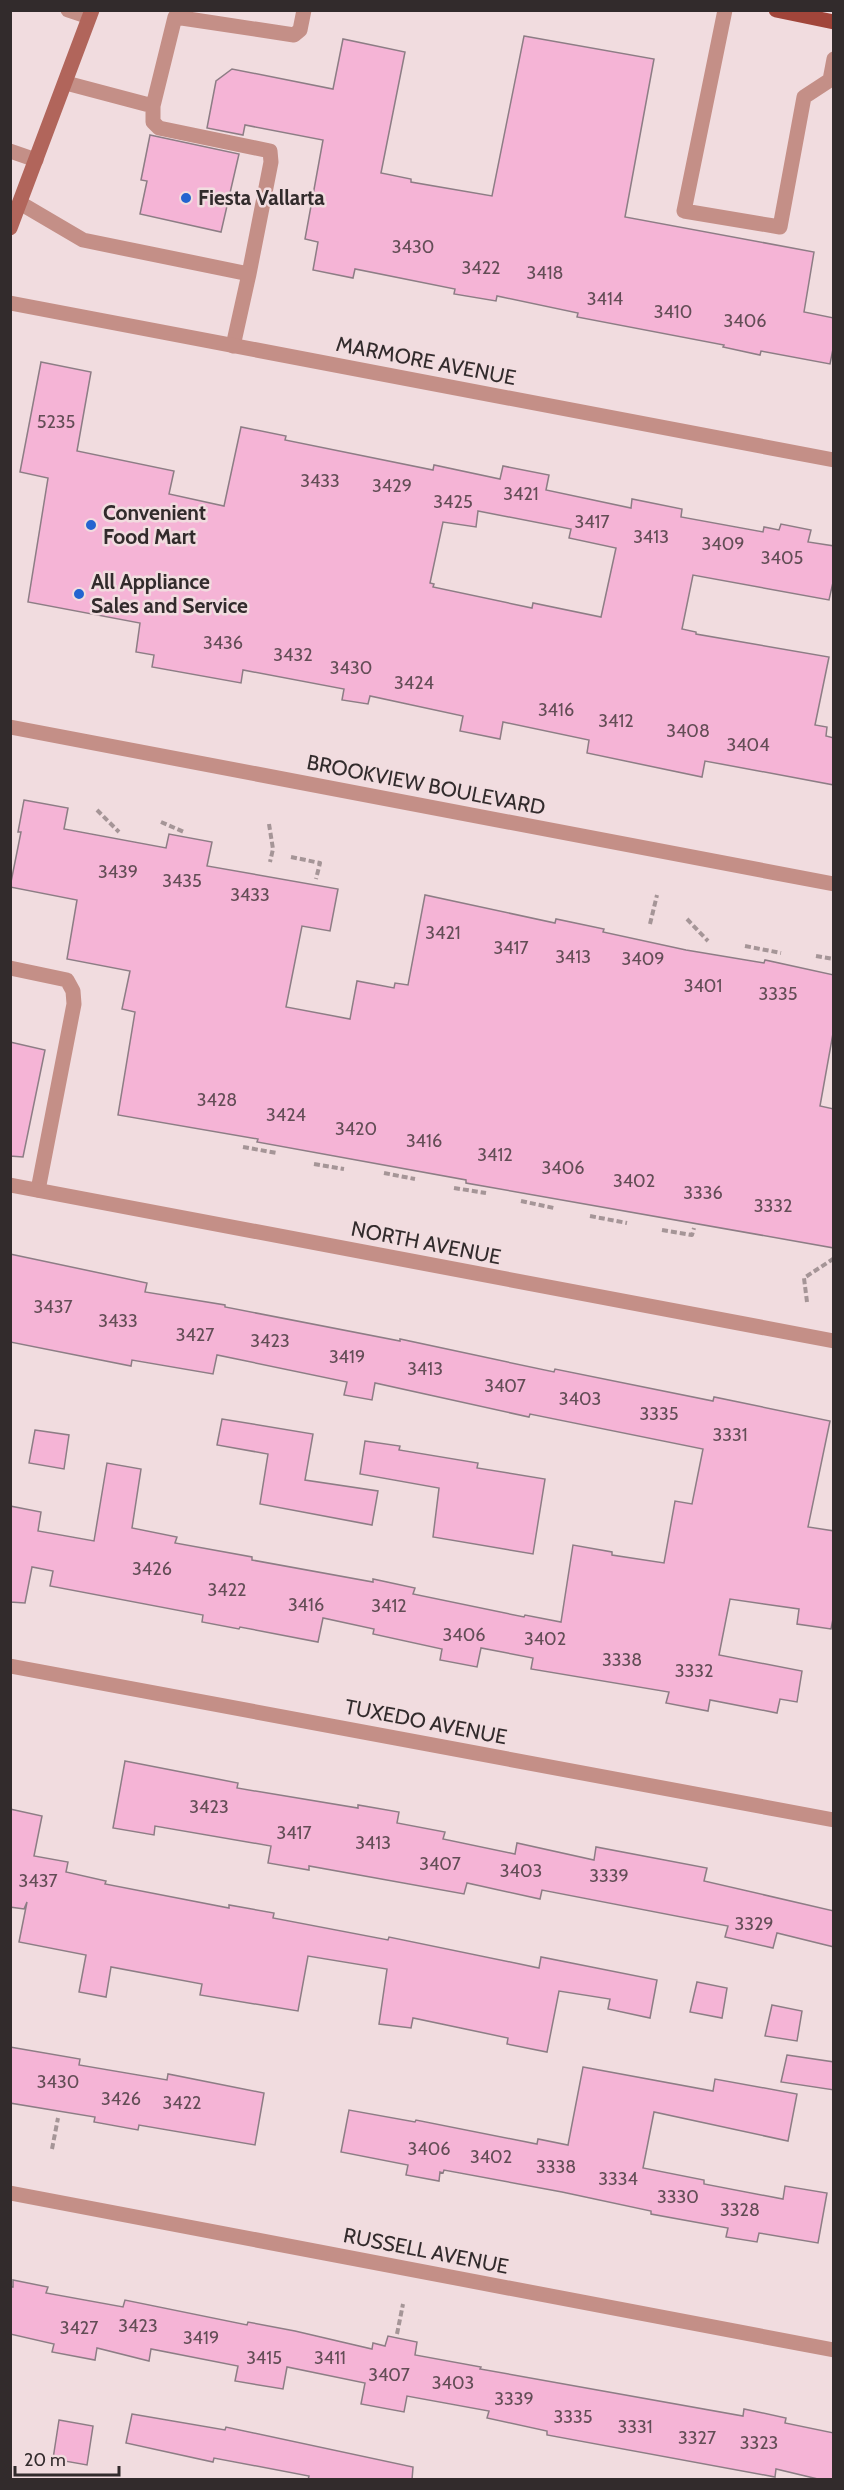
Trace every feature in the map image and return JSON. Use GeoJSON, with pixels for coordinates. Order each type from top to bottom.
{"type":"FeatureCollection","features":[{"type":"Feature","properties":{"kind":"main road"},"geometry":{"type":"LineString","coordinates":[[776,10],[834,21]]}},
{"type":"Feature","properties":{"kind":"main road"},"geometry":{"type":"LineString","coordinates":[[10,228],[90,14]]}},
{"type":"Feature","properties":{"kind":"street"},"geometry":{"type":"LineString","coordinates":[[68,10],[90,14]]}},
{"type":"Feature","properties":{"kind":"street"},"geometry":{"type":"LineString","coordinates":[[233,346],[271,162],[270,151],[159,128],[153,122],[153,106],[173,14],[294,35],[300,30],[304,10]]}},
{"type":"Feature","properties":{"kind":"street"},"geometry":{"type":"LineString","coordinates":[[725,10],[684,211],[780,227],[804,97],[830,80],[834,59]]}},
{"type":"Feature","properties":{"kind":"street"},"geometry":{"type":"LineString","coordinates":[[66,83],[153,106]]}},
{"type":"Feature","properties":{"kind":"street"},"geometry":{"type":"LineString","coordinates":[[10,151],[36,160]]}},
{"type":"Feature","properties":{"kind":"street"},"geometry":{"type":"LineString","coordinates":[[20,203],[83,240],[249,274]]}},
{"type":"Feature","properties":{"kind":"street","name":"MARMORE AVENUE"},"geometry":{"type":"LineString","coordinates":[[10,303],[834,460]]}},
{"type":"Feature","properties":{"kind":"street","name":"BROOKVIEW BOULEVARD"},"geometry":{"type":"LineString","coordinates":[[10,727],[834,884]]}},
{"type":"Feature","properties":{"kind":"street"},"geometry":{"type":"LineString","coordinates":[[10,968],[67,980],[73,991],[74,1004],[38,1190]]}},
{"type":"Feature","properties":{"kind":"street","name":"NORTH AVENUE"},"geometry":{"type":"LineString","coordinates":[[10,1185],[834,1341]]}},
{"type":"Feature","properties":{"kind":"street","name":"TUXEDO AVENUE"},"geometry":{"type":"LineString","coordinates":[[10,1666],[834,1820]]}},
{"type":"Feature","properties":{"kind":"street","name":"RUSSELL AVENUE"},"geometry":{"type":"LineString","coordinates":[[10,2193],[834,2350]]}},
{"type":"Feature","properties":{"kind":"path"},"geometry":{"type":"LineString","coordinates":[[97,810],[119,832]]}},
{"type":"Feature","properties":{"kind":"path"},"geometry":{"type":"LineString","coordinates":[[161,822],[184,832]]}},
{"type":"Feature","properties":{"kind":"path"},"geometry":{"type":"LineString","coordinates":[[268,824],[273,849],[270,862]]}},
{"type":"Feature","properties":{"kind":"path"},"geometry":{"type":"LineString","coordinates":[[291,857],[320,863],[316,879]]}},
{"type":"Feature","properties":{"kind":"path"},"geometry":{"type":"LineString","coordinates":[[650,924],[657,895]]}},
{"type":"Feature","properties":{"kind":"path"},"geometry":{"type":"LineString","coordinates":[[687,919],[708,941]]}},
{"type":"Feature","properties":{"kind":"path"},"geometry":{"type":"LineString","coordinates":[[745,946],[781,953]]}},
{"type":"Feature","properties":{"kind":"path"},"geometry":{"type":"LineString","coordinates":[[816,956],[834,959]]}},
{"type":"Feature","properties":{"kind":"path"},"geometry":{"type":"LineString","coordinates":[[243,1147],[277,1153]]}},
{"type":"Feature","properties":{"kind":"path"},"geometry":{"type":"LineString","coordinates":[[314,1164],[344,1169]]}},
{"type":"Feature","properties":{"kind":"path"},"geometry":{"type":"LineString","coordinates":[[384,1173],[414,1179]]}},
{"type":"Feature","properties":{"kind":"path"},"geometry":{"type":"LineString","coordinates":[[454,1188],[486,1193]]}},
{"type":"Feature","properties":{"kind":"path"},"geometry":{"type":"LineString","coordinates":[[521,1201],[554,1208]]}},
{"type":"Feature","properties":{"kind":"path"},"geometry":{"type":"LineString","coordinates":[[590,1216],[627,1223]]}},
{"type":"Feature","properties":{"kind":"path"},"geometry":{"type":"LineString","coordinates":[[662,1230],[692,1235],[694,1228]]}},
{"type":"Feature","properties":{"kind":"path"},"geometry":{"type":"LineString","coordinates":[[807,1302],[804,1278],[833,1258]]}},
{"type":"Feature","properties":{"kind":"path"},"geometry":{"type":"LineString","coordinates":[[52,2149],[58,2118]]}},
{"type":"Feature","properties":{"kind":"path"},"geometry":{"type":"LineString","coordinates":[[397,2334],[403,2304]]}},
{"type":"Feature","properties":{"kind":"building"},"geometry":{"type":"Polygon","coordinates":[[[524,36],[654,59],[625,217],[814,252],[804,312],[834,318],[834,344],[830,364],[761,351],[760,355],[723,347],[724,345],[577,317],[578,313],[497,296],[496,301],[454,294],[455,289],[355,269],[353,278],[313,270],[318,242],[305,239],[323,140],[245,125],[243,135],[207,128],[216,81],[232,69],[333,89],[343,39],[405,52],[381,173],[411,179],[411,182],[492,196],[524,36]]]}},
{"type":"Feature","properties":{"kind":"building","name":"Fiesta Vallarta"},"geometry":{"type":"Polygon","coordinates":[[[150,135],[239,154],[221,232],[140,214],[147,181],[141,180],[150,135]]]}},
{"type":"Feature","properties":{"kind":"building"},"geometry":{"type":"Polygon","coordinates":[[[41,362],[91,372],[77,451],[174,471],[169,494],[224,506],[241,427],[286,436],[285,440],[433,470],[434,465],[500,479],[503,466],[549,475],[546,490],[631,508],[632,499],[682,509],[681,517],[763,532],[764,527],[779,530],[781,524],[811,530],[808,542],[834,546],[834,578],[829,600],[693,575],[682,629],[696,632],[696,634],[829,657],[815,725],[827,727],[826,736],[834,738],[834,785],[705,761],[702,777],[587,753],[589,740],[503,722],[500,739],[460,731],[463,716],[370,696],[368,704],[342,700],[344,689],[243,670],[241,683],[152,667],[154,655],[136,652],[140,623],[28,602],[48,478],[20,472],[41,362]],[[478,511],[476,527],[443,522],[430,583],[434,584],[433,587],[532,608],[533,603],[601,617],[616,548],[569,538],[571,529],[478,511]]]}},
{"type":"Feature","properties":{"kind":"building"},"geometry":{"type":"Polygon","coordinates":[[[24,800],[68,808],[64,829],[166,848],[169,834],[212,842],[207,866],[338,889],[330,931],[302,926],[286,1007],[350,1019],[357,981],[394,988],[395,983],[408,985],[425,895],[555,923],[556,919],[604,929],[603,932],[686,950],[764,963],[765,960],[834,975],[834,1028],[820,1106],[834,1109],[834,1248],[466,1183],[466,1180],[257,1142],[258,1139],[118,1115],[135,1012],[122,1009],[130,971],[67,959],[77,900],[10,887],[21,832],[18,832],[24,800]]]}},
{"type":"Feature","properties":{"kind":"building"},"geometry":{"type":"Polygon","coordinates":[[[10,1042],[45,1050],[23,1157],[10,1156],[10,1042]]]}},
{"type":"Feature","properties":{"kind":"building"},"geometry":{"type":"Polygon","coordinates":[[[10,1254],[147,1283],[145,1292],[225,1305],[225,1307],[400,1341],[400,1339],[554,1372],[555,1369],[713,1401],[714,1397],[830,1421],[808,1527],[834,1531],[834,1614],[831,1629],[797,1624],[799,1609],[730,1599],[719,1655],[802,1671],[797,1702],[780,1699],[777,1713],[710,1700],[708,1711],[666,1703],[669,1692],[531,1669],[533,1658],[481,1648],[477,1667],[440,1660],[442,1649],[373,1634],[374,1629],[323,1618],[318,1642],[240,1627],[239,1629],[202,1622],[203,1615],[50,1586],[53,1571],[32,1567],[25,1603],[10,1602],[10,1506],[41,1512],[38,1531],[94,1541],[107,1463],[141,1469],[132,1528],[177,1537],[175,1543],[252,1557],[252,1560],[373,1582],[373,1579],[415,1588],[413,1594],[524,1617],[525,1615],[561,1622],[573,1545],[612,1552],[612,1555],[664,1563],[675,1501],[692,1504],[703,1449],[530,1414],[529,1417],[375,1383],[372,1400],[344,1395],[347,1382],[217,1355],[213,1374],[132,1360],[131,1366],[10,1342],[10,1254]]]}},
{"type":"Feature","properties":{"kind":"building"},"geometry":{"type":"Polygon","coordinates":[[[222,1419],[313,1434],[305,1480],[378,1491],[372,1525],[260,1504],[268,1454],[217,1445],[222,1419]]]}},
{"type":"Feature","properties":{"kind":"building"},"geometry":{"type":"Polygon","coordinates":[[[35,1430],[69,1435],[64,1469],[29,1463],[35,1430]]]}},
{"type":"Feature","properties":{"kind":"building"},"geometry":{"type":"Polygon","coordinates":[[[365,1441],[400,1446],[399,1450],[478,1463],[477,1468],[545,1479],[533,1554],[433,1537],[439,1488],[360,1474],[365,1441]]]}},
{"type":"Feature","properties":{"kind":"building"},"geometry":{"type":"Polygon","coordinates":[[[125,1761],[238,1783],[237,1788],[358,1808],[358,1805],[399,1812],[397,1823],[445,1832],[443,1839],[515,1854],[517,1843],[594,1860],[596,1847],[707,1868],[704,1881],[834,1911],[834,1947],[777,1933],[773,1948],[725,1937],[728,1926],[542,1890],[540,1899],[467,1883],[464,1894],[309,1866],[309,1870],[268,1863],[271,1846],[155,1826],[154,1835],[113,1828],[125,1761]]]}},
{"type":"Feature","properties":{"kind":"building"},"geometry":{"type":"Polygon","coordinates":[[[10,1809],[42,1816],[34,1856],[68,1862],[66,1872],[106,1881],[105,1884],[229,1908],[229,1905],[274,1913],[273,1918],[388,1940],[389,1937],[539,1968],[541,1957],[657,1980],[650,2018],[608,2009],[610,1999],[559,1991],[547,2052],[507,2044],[508,2038],[413,2018],[411,2028],[379,2024],[387,1969],[308,1956],[298,2011],[200,1995],[202,1984],[111,1967],[106,1997],[79,1992],[86,1955],[19,1942],[27,1902],[24,1909],[10,1907],[10,1809]]]}},
{"type":"Feature","properties":{"kind":"building"},"geometry":{"type":"Polygon","coordinates":[[[697,1982],[727,1988],[722,2018],[690,2012],[697,1982]]]}},
{"type":"Feature","properties":{"kind":"building"},"geometry":{"type":"Polygon","coordinates":[[[772,2005],[802,2011],[797,2041],[765,2036],[772,2005]]]}},
{"type":"Feature","properties":{"kind":"building"},"geometry":{"type":"Polygon","coordinates":[[[10,2047],[80,2059],[79,2065],[167,2080],[168,2074],[264,2093],[255,2145],[139,2125],[138,2130],[94,2122],[95,2117],[10,2103],[10,2047]]]}},
{"type":"Feature","properties":{"kind":"building"},"geometry":{"type":"Polygon","coordinates":[[[787,2055],[834,2062],[834,2090],[781,2082],[787,2055]]]}},
{"type":"Feature","properties":{"kind":"building"},"geometry":{"type":"Polygon","coordinates":[[[583,2067],[713,2091],[715,2079],[797,2094],[788,2141],[654,2112],[643,2168],[704,2180],[704,2184],[783,2199],[785,2186],[827,2193],[818,2243],[759,2233],[757,2242],[726,2237],[728,2228],[651,2214],[651,2211],[562,2192],[444,2170],[443,2173],[440,2172],[439,2181],[406,2175],[408,2165],[341,2152],[349,2110],[415,2122],[416,2120],[537,2144],[538,2139],[568,2145],[583,2067]]]}},
{"type":"Feature","properties":{"kind":"building"},"geometry":{"type":"Polygon","coordinates":[[[13,2280],[48,2287],[46,2293],[123,2307],[125,2300],[247,2325],[248,2322],[295,2331],[372,2349],[373,2343],[385,2346],[388,2336],[417,2342],[415,2355],[481,2367],[480,2369],[743,2416],[744,2409],[786,2418],[785,2423],[834,2433],[834,2480],[822,2480],[776,2469],[775,2477],[547,2435],[547,2431],[487,2418],[489,2411],[407,2396],[404,2412],[361,2404],[365,2383],[287,2367],[283,2389],[235,2381],[238,2366],[151,2349],[149,2361],[97,2348],[95,2360],[52,2352],[54,2344],[10,2334],[10,2287],[13,2287],[13,2280]]]}},
{"type":"Feature","properties":{"kind":"building"},"geometry":{"type":"Polygon","coordinates":[[[132,2414],[225,2430],[226,2427],[413,2467],[412,2480],[308,2480],[309,2476],[214,2458],[213,2462],[126,2443],[132,2414]]]}},
{"type":"Feature","properties":{"kind":"building"},"geometry":{"type":"Polygon","coordinates":[[[59,2420],[93,2426],[87,2465],[53,2459],[59,2420]]]}},
{"type":"Feature","properties":{"kind":"place","name":"Fiesta Vallarta"},"geometry":{"type":"Point","coordinates":[186,198]}},
{"type":"Feature","properties":{"kind":"place","name":"Convenient Food Mart"},"geometry":{"type":"Point","coordinates":[91,525]}},
{"type":"Feature","properties":{"kind":"place","name":"All Appliance Sales and Service"},"geometry":{"type":"Point","coordinates":[79,594]}}]}
